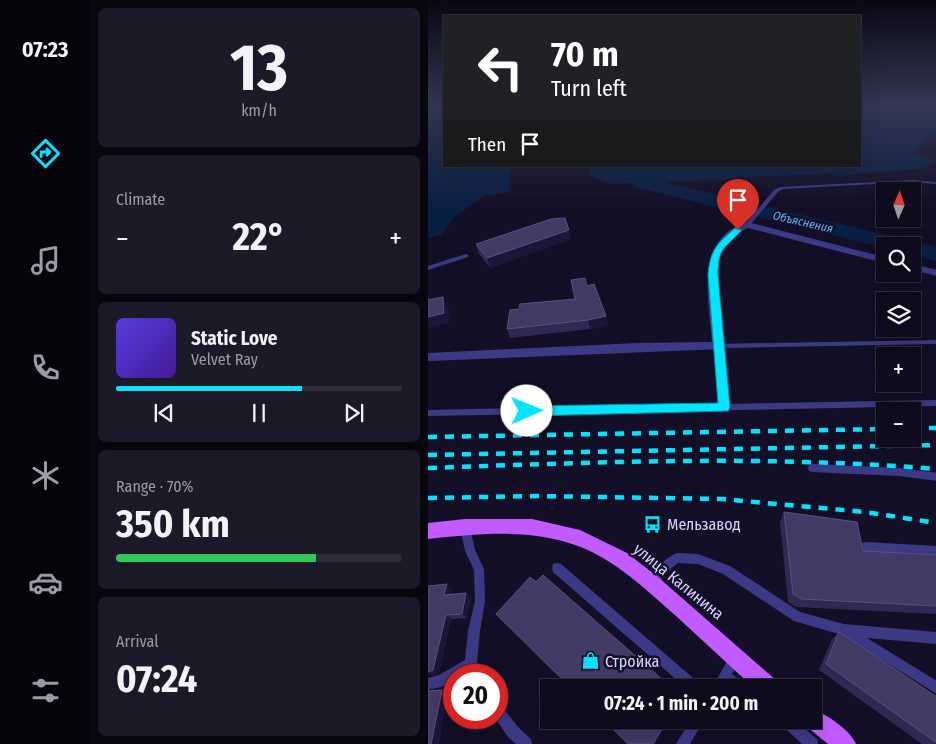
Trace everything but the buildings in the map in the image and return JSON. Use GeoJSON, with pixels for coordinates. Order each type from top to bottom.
{"type":"FeatureCollection","features":[{"type":"Feature","properties":{"kind":"main road","name":"улица Калинина"},"geometry":{"type":"LineString","coordinates":[[428,530],[465,527],[532,527],[580,538],[621,559],[652,582],[760,679]]}},
{"type":"Feature","properties":{"kind":"main road"},"geometry":{"type":"LineString","coordinates":[[822,726],[846,744]]}},
{"type":"Feature","properties":{"kind":"street"},"geometry":{"type":"LineString","coordinates":[[428,357],[637,347],[718,346],[714,259],[720,246],[747,225],[876,258]]}},
{"type":"Feature","properties":{"kind":"street"},"geometry":{"type":"LineString","coordinates":[[921,269],[936,273]]}},
{"type":"Feature","properties":{"kind":"lane"},"geometry":{"type":"LineString","coordinates":[[747,225],[776,191],[789,187],[912,181],[936,183]]}},
{"type":"Feature","properties":{"kind":"lane"},"geometry":{"type":"LineString","coordinates":[[428,268],[466,256]]}},
{"type":"Feature","properties":{"kind":"lane"},"geometry":{"type":"LineString","coordinates":[[724,407],[718,346],[936,342]]}},
{"type":"Feature","properties":{"kind":"lane"},"geometry":{"type":"LineString","coordinates":[[428,413],[936,403]]}},
{"type":"Feature","properties":{"kind":"lane"},"geometry":{"type":"LineString","coordinates":[[812,468],[899,472],[936,476]]}},
{"type":"Feature","properties":{"kind":"lane"},"geometry":{"type":"LineString","coordinates":[[428,684],[440,681],[471,663],[474,631],[480,601],[479,569],[470,551],[465,527]]}},
{"type":"Feature","properties":{"kind":"lane"},"geometry":{"type":"LineString","coordinates":[[866,547],[936,551]]}},
{"type":"Feature","properties":{"kind":"lane"},"geometry":{"type":"LineString","coordinates":[[652,582],[667,565],[677,558],[698,559],[726,570],[798,617],[844,630],[936,638]]}},
{"type":"Feature","properties":{"kind":"lane"},"geometry":{"type":"LineString","coordinates":[[557,568],[686,679]]}},
{"type":"Feature","properties":{"kind":"lane"},"geometry":{"type":"LineString","coordinates":[[844,630],[936,688]]}},
{"type":"Feature","properties":{"kind":"lane"},"geometry":{"type":"LineString","coordinates":[[723,679],[736,656]]}},
{"type":"Feature","properties":{"kind":"lane"},"geometry":{"type":"LineString","coordinates":[[725,676],[729,679]]}},
{"type":"Feature","properties":{"kind":"lane"},"geometry":{"type":"LineString","coordinates":[[508,725],[526,744]]}},
{"type":"Feature","properties":{"kind":"lane"},"geometry":{"type":"LineString","coordinates":[[682,744],[692,729]]}},
{"type":"Feature","properties":{"kind":"lane"},"geometry":{"type":"LineString","coordinates":[[794,729],[812,744]]}},
{"type":"Feature","properties":{"kind":"water"},"geometry":{"type":"Polygon","coordinates":[[[428,138],[443,138],[443,167],[513,167],[509,172],[510,192],[484,196],[456,216],[441,235],[428,238],[428,138]]]}},
{"type":"Feature","properties":{"kind":"water"},"geometry":{"type":"Polygon","coordinates":[[[861,138],[929,138],[913,153],[936,160],[925,168],[838,176],[832,174],[741,177],[736,179],[611,184],[589,175],[589,167],[861,167],[861,138]]]}},
{"type":"Feature","properties":{"kind":"waterway","name":"Объяснения"},"geometry":{"type":"LineString","coordinates":[[642,183],[876,239]]}},
{"type":"Feature","properties":{"kind":"waterway","name":"Объяснения"},"geometry":{"type":"LineString","coordinates":[[921,250],[937,254]]}},
{"type":"Feature","properties":{"kind":"railway"},"geometry":{"type":"LineString","coordinates":[[921,428],[937,428]]}},
{"type":"Feature","properties":{"kind":"railway"},"geometry":{"type":"LineString","coordinates":[[428,437],[876,429]]}},
{"type":"Feature","properties":{"kind":"railway"},"geometry":{"type":"LineString","coordinates":[[428,455],[937,445]]}},
{"type":"Feature","properties":{"kind":"railway"},"geometry":{"type":"LineString","coordinates":[[428,468],[619,462],[746,461],[810,462],[937,469]]}},
{"type":"Feature","properties":{"kind":"railway"},"geometry":{"type":"LineString","coordinates":[[428,498],[538,496],[722,499],[865,512],[937,523]]}},
{"type":"Feature","properties":{"kind":"place","name":"Мельзавод"},"geometry":{"type":"Point","coordinates":[653,524]}},
{"type":"Feature","properties":{"kind":"place","name":"Стройка"},"geometry":{"type":"Point","coordinates":[591,661]}},
{"type":"Feature","properties":{"kind":"route"},"geometry":{"type":"LineString","coordinates":[[527,411],[724,407],[713,275],[714,259],[720,246],[738,230]]}}]}
